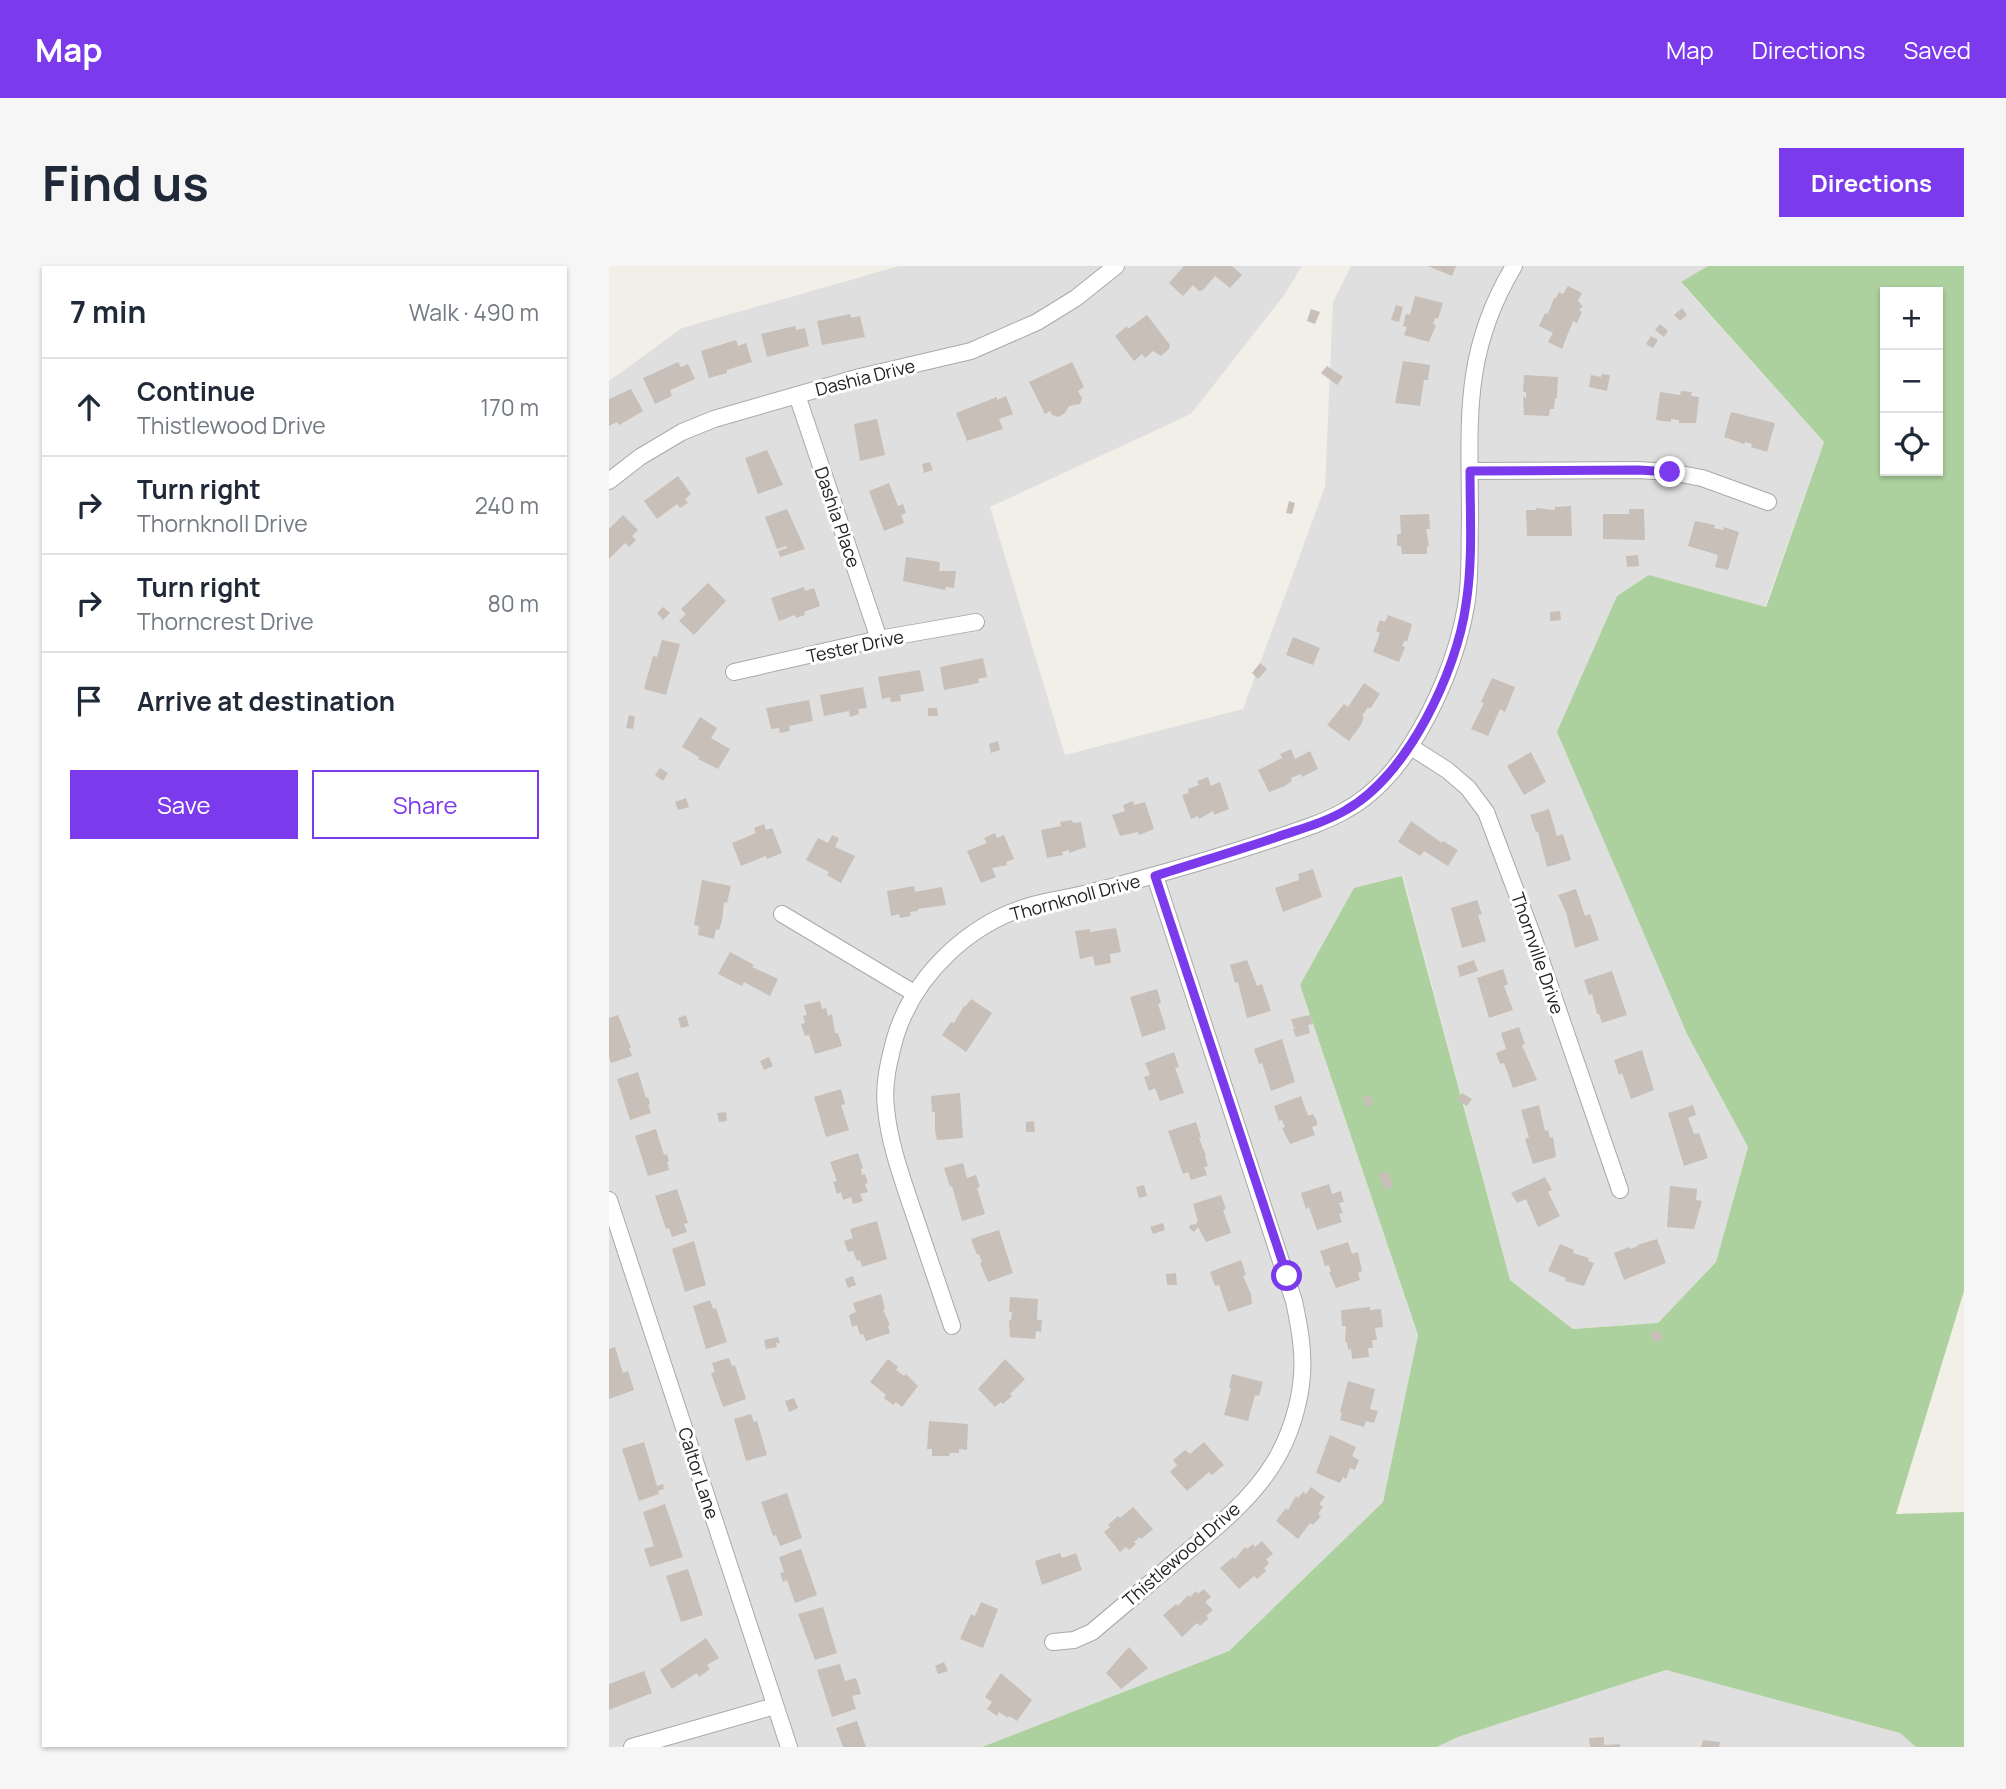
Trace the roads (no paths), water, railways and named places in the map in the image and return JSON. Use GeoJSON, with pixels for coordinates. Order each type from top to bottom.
{"type":"FeatureCollection","features":[{"type":"Feature","properties":{"kind":"street","name":"Dashia Drive"},"geometry":{"type":"LineString","coordinates":[[609,481],[640,457],[682,432],[735,412],[860,377],[971,351],[1037,322],[1076,299],[1116,266]]}},
{"type":"Feature","properties":{"kind":"street","name":"Thornknoll Drive"},"geometry":{"type":"LineString","coordinates":[[952,1326],[902,1176],[885,1108],[888,1065],[900,1022],[914,993],[948,954],[995,920],[1033,905],[1155,876],[1319,823],[1347,810],[1367,796],[1411,747],[1445,676],[1458,641],[1466,606],[1470,569],[1470,404],[1475,360],[1489,315],[1514,266]]}},
{"type":"Feature","properties":{"kind":"street","name":"Dashia Place"},"geometry":{"type":"LineString","coordinates":[[797,395],[879,639]]}},
{"type":"Feature","properties":{"kind":"street"},"geometry":{"type":"LineString","coordinates":[[1470,471],[1670,472],[1702,478],[1768,502]]}},
{"type":"Feature","properties":{"kind":"street","name":"Tester Drive"},"geometry":{"type":"LineString","coordinates":[[734,672],[879,639],[976,622]]}},
{"type":"Feature","properties":{"kind":"street","name":"Thornville Drive"},"geometry":{"type":"LineString","coordinates":[[1411,747],[1447,770],[1468,789],[1486,811],[1532,934],[1620,1190]]}},
{"type":"Feature","properties":{"kind":"street","name":"Thistlewood Drive"},"geometry":{"type":"LineString","coordinates":[[1053,1642],[1074,1640],[1092,1632],[1235,1509],[1274,1463],[1287,1439],[1302,1376],[1302,1346],[1294,1301],[1155,876]]}},
{"type":"Feature","properties":{"kind":"street"},"geometry":{"type":"LineString","coordinates":[[782,914],[914,993]]}},
{"type":"Feature","properties":{"kind":"street","name":"Caltor Lane"},"geometry":{"type":"LineString","coordinates":[[609,1200],[789,1747]]}},
{"type":"Feature","properties":{"kind":"street"},"geometry":{"type":"LineString","coordinates":[[632,1747],[775,1706]]}}]}
